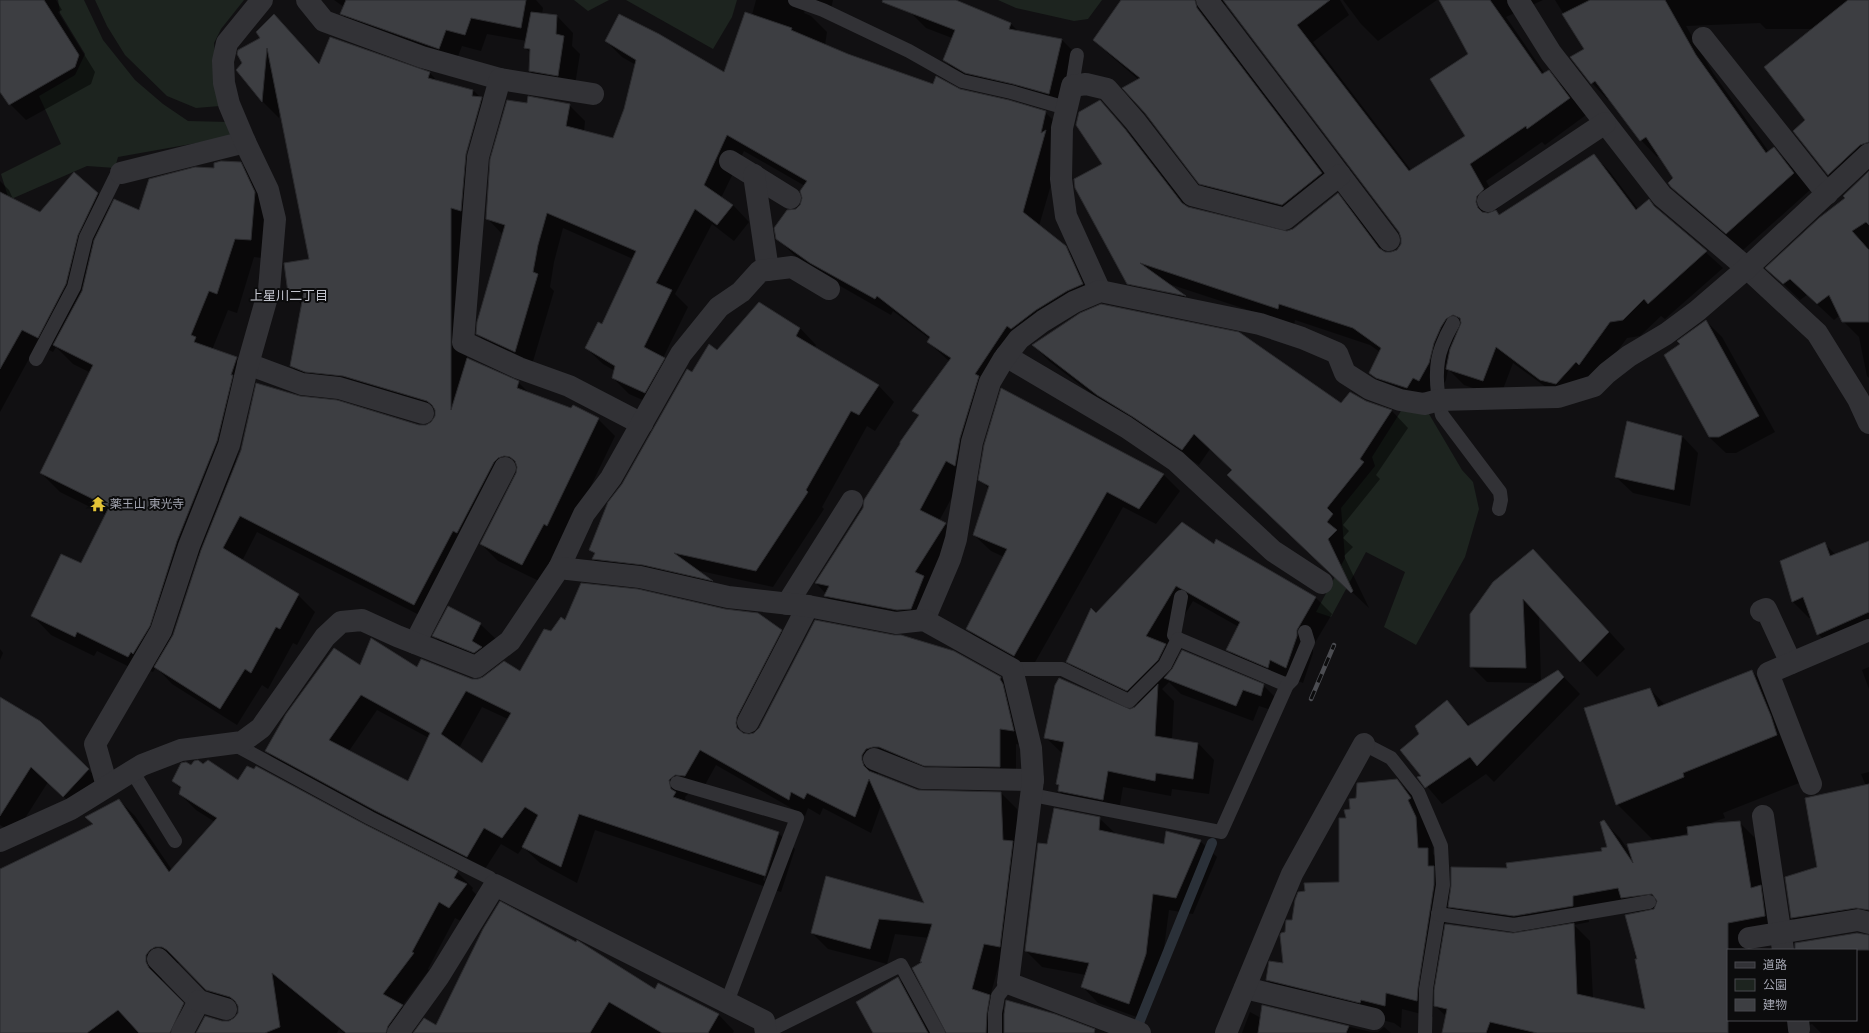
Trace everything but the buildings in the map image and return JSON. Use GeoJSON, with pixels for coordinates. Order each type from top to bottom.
{"type":"FeatureCollection","features":[{"type":"Feature","properties":{"kind":"street"},"geometry":{"type":"LineString","coordinates":[[107,786],[95,744],[161,631],[190,546],[229,445],[248,364],[269,290],[275,219],[268,190],[245,142],[228,115],[223,61],[227,43],[262,0]]}},
{"type":"Feature","properties":{"kind":"street"},"geometry":{"type":"LineString","coordinates":[[307,0],[324,21],[422,57],[500,79],[593,94]]}},
{"type":"Feature","properties":{"kind":"street"},"geometry":{"type":"LineString","coordinates":[[1207,0],[1389,240]]}},
{"type":"Feature","properties":{"kind":"street"},"geometry":{"type":"LineString","coordinates":[[1518,0],[1551,53],[1662,196],[1747,268],[1817,333],[1858,399],[1869,423]]}},
{"type":"Feature","properties":{"kind":"street"},"geometry":{"type":"LineString","coordinates":[[1703,38],[1827,194]]}},
{"type":"Feature","properties":{"kind":"street"},"geometry":{"type":"LineString","coordinates":[[500,79],[478,157],[463,342],[520,368],[569,386],[642,424]]}},
{"type":"Feature","properties":{"kind":"street"},"geometry":{"type":"LineString","coordinates":[[1100,291],[1066,216],[1061,178],[1062,128],[1072,86],[1086,84],[1107,89],[1135,121],[1192,195],[1285,219],[1340,175]]}},
{"type":"Feature","properties":{"kind":"street"},"geometry":{"type":"LineString","coordinates":[[1488,201],[1606,123]]}},
{"type":"Feature","properties":{"kind":"street"},"geometry":{"type":"LineString","coordinates":[[121,173],[245,142]]}},
{"type":"Feature","properties":{"kind":"street"},"geometry":{"type":"LineString","coordinates":[[924,620],[950,559],[956,539],[972,442],[990,382],[1006,356],[1019,339],[1043,321],[1074,302],[1100,291],[1260,324],[1302,338],[1337,353],[1345,373],[1370,389],[1400,400],[1424,404],[1439,400],[1558,396],[1594,386],[1607,373],[1629,356],[1666,334],[1697,311],[1747,268],[1869,154]]}},
{"type":"Feature","properties":{"kind":"street"},"geometry":{"type":"LineString","coordinates":[[730,161],[790,198]]}},
{"type":"Feature","properties":{"kind":"street"},"geometry":{"type":"LineString","coordinates":[[754,175],[768,270]]}},
{"type":"Feature","properties":{"kind":"street"},"geometry":{"type":"LineString","coordinates":[[0,841],[71,809],[142,765],[181,750],[242,742],[261,728],[325,637],[341,622],[362,620],[476,667],[510,641],[559,568],[584,514],[611,478],[681,354],[719,307],[741,292],[760,271],[792,267],[829,289]]}},
{"type":"Feature","properties":{"kind":"street"},"geometry":{"type":"LineString","coordinates":[[1006,356],[1126,427],[1176,461],[1273,551],[1322,583]]}},
{"type":"Feature","properties":{"kind":"street"},"geometry":{"type":"LineString","coordinates":[[248,364],[302,384],[339,388],[423,413]]}},
{"type":"Feature","properties":{"kind":"street"},"geometry":{"type":"LineString","coordinates":[[415,643],[505,468]]}},
{"type":"Feature","properties":{"kind":"street"},"geometry":{"type":"LineString","coordinates":[[787,604],[852,501]]}},
{"type":"Feature","properties":{"kind":"street"},"geometry":{"type":"LineString","coordinates":[[559,568],[640,577],[728,597],[808,606],[896,623],[924,620],[1012,669],[1031,748],[1032,788],[1008,983],[1140,1033]]}},
{"type":"Feature","properties":{"kind":"street"},"geometry":{"type":"LineString","coordinates":[[748,722],[808,606]]}},
{"type":"Feature","properties":{"kind":"street"},"geometry":{"type":"LineString","coordinates":[[1761,611],[1766,609],[1791,663]]}},
{"type":"Feature","properties":{"kind":"street"},"geometry":{"type":"LineString","coordinates":[[1811,784],[1768,673],[1869,630]]}},
{"type":"Feature","properties":{"kind":"street"},"geometry":{"type":"LineString","coordinates":[[1226,1033],[1292,874],[1364,744]]}},
{"type":"Feature","properties":{"kind":"street"},"geometry":{"type":"LineString","coordinates":[[874,759],[922,778],[1032,788]]}},
{"type":"Feature","properties":{"kind":"street"},"geometry":{"type":"LineString","coordinates":[[1763,816],[1782,941]]}},
{"type":"Feature","properties":{"kind":"street"},"geometry":{"type":"LineString","coordinates":[[398,1033],[439,976],[495,885],[764,1021],[766,1033]]}},
{"type":"Feature","properties":{"kind":"street"},"geometry":{"type":"LineString","coordinates":[[1749,938],[1782,941],[1858,920],[1869,923]]}},
{"type":"Feature","properties":{"kind":"street"},"geometry":{"type":"LineString","coordinates":[[158,959],[199,1001],[226,1009]]}},
{"type":"Feature","properties":{"kind":"street"},"geometry":{"type":"LineString","coordinates":[[1245,988],[1374,1018]]}},
{"type":"Feature","properties":{"kind":"street"},"geometry":{"type":"LineString","coordinates":[[182,1033],[199,1001]]}},
{"type":"Feature","properties":{"kind":"lane"},"geometry":{"type":"LineString","coordinates":[[796,0],[823,10],[909,51],[962,82],[1012,92],[1066,108]]}},
{"type":"Feature","properties":{"kind":"lane"},"geometry":{"type":"LineString","coordinates":[[1072,86],[1077,55]]}},
{"type":"Feature","properties":{"kind":"lane"},"geometry":{"type":"LineString","coordinates":[[36,359],[74,287],[86,237],[116,176],[121,173]]}},
{"type":"Feature","properties":{"kind":"lane"},"geometry":{"type":"LineString","coordinates":[[1453,323],[1441,346],[1438,360],[1439,400],[1442,415],[1500,492],[1501,500],[1499,509]]}},
{"type":"Feature","properties":{"kind":"lane"},"geometry":{"type":"LineString","coordinates":[[1181,597],[1174,635],[1178,639],[1286,685]]}},
{"type":"Feature","properties":{"kind":"lane"},"geometry":{"type":"LineString","coordinates":[[1032,788],[1221,832],[1286,685],[1292,680],[1308,642],[1305,632]]}},
{"type":"Feature","properties":{"kind":"lane"},"geometry":{"type":"LineString","coordinates":[[1012,669],[1062,669],[1130,701],[1165,665],[1178,639]]}},
{"type":"Feature","properties":{"kind":"lane"},"geometry":{"type":"LineString","coordinates":[[232,743],[370,818],[490,878],[495,885]]}},
{"type":"Feature","properties":{"kind":"lane"},"geometry":{"type":"LineString","coordinates":[[1364,744],[1391,758],[1418,792],[1441,846],[1443,885],[1426,989],[1425,1033]]}},
{"type":"Feature","properties":{"kind":"lane"},"geometry":{"type":"LineString","coordinates":[[132,771],[175,841]]}},
{"type":"Feature","properties":{"kind":"lane"},"geometry":{"type":"LineString","coordinates":[[677,783],[797,818],[727,1002]]}},
{"type":"Feature","properties":{"kind":"lane"},"geometry":{"type":"LineString","coordinates":[[1438,914],[1514,925],[1649,902]]}},
{"type":"Feature","properties":{"kind":"lane"},"geometry":{"type":"LineString","coordinates":[[766,1033],[901,965],[938,1033]]}},
{"type":"Feature","properties":{"kind":"lane"},"geometry":{"type":"LineString","coordinates":[[995,1033],[995,1013],[998,996],[1008,983]]}},
{"type":"Feature","properties":{"kind":"green space"},"geometry":{"type":"Polygon","coordinates":[[[58,0],[84,0],[103,40],[135,80],[163,104],[188,121],[229,122],[236,136],[118,157],[115,168],[87,166],[9,200],[1,174],[61,144],[39,96],[75,75],[85,54],[60,13],[58,0]]]}},
{"type":"Feature","properties":{"kind":"green space"},"geometry":{"type":"Polygon","coordinates":[[[95,0],[244,0],[221,29],[214,43],[220,106],[196,108],[167,96],[125,55],[107,26],[95,0]]]}},
{"type":"Feature","properties":{"kind":"green space"},"geometry":{"type":"Polygon","coordinates":[[[574,0],[609,0],[588,11],[574,0]]]}},
{"type":"Feature","properties":{"kind":"green space"},"geometry":{"type":"Polygon","coordinates":[[[626,0],[737,0],[732,17],[713,49],[626,0]]]}},
{"type":"Feature","properties":{"kind":"green space"},"geometry":{"type":"Polygon","coordinates":[[[998,0],[1102,0],[1088,19],[1074,21],[1016,8],[998,0]]]}},
{"type":"Feature","properties":{"kind":"green space"},"geometry":{"type":"Polygon","coordinates":[[[1401,411],[1429,414],[1462,470],[1473,482],[1479,509],[1465,557],[1416,645],[1384,627],[1405,572],[1366,552],[1331,617],[1316,612],[1345,558],[1341,508],[1375,466],[1372,457],[1401,411]]]}},
{"type":"Feature","properties":{"kind":"waterway"},"geometry":{"type":"LineString","coordinates":[[1139,1023],[1212,843]]}},
{"type":"Feature","properties":{"kind":"railway"},"geometry":{"type":"LineString","coordinates":[[1311,699],[1334,645]]}},
{"type":"Feature","properties":{"kind":"place","name":"薬王山 東光寺"},"geometry":{"type":"Point","coordinates":[98,504]}},
{"type":"Feature","properties":{"kind":"district","name":"上星川二丁目"},"geometry":{"type":"Point","coordinates":[289,295]}}]}
